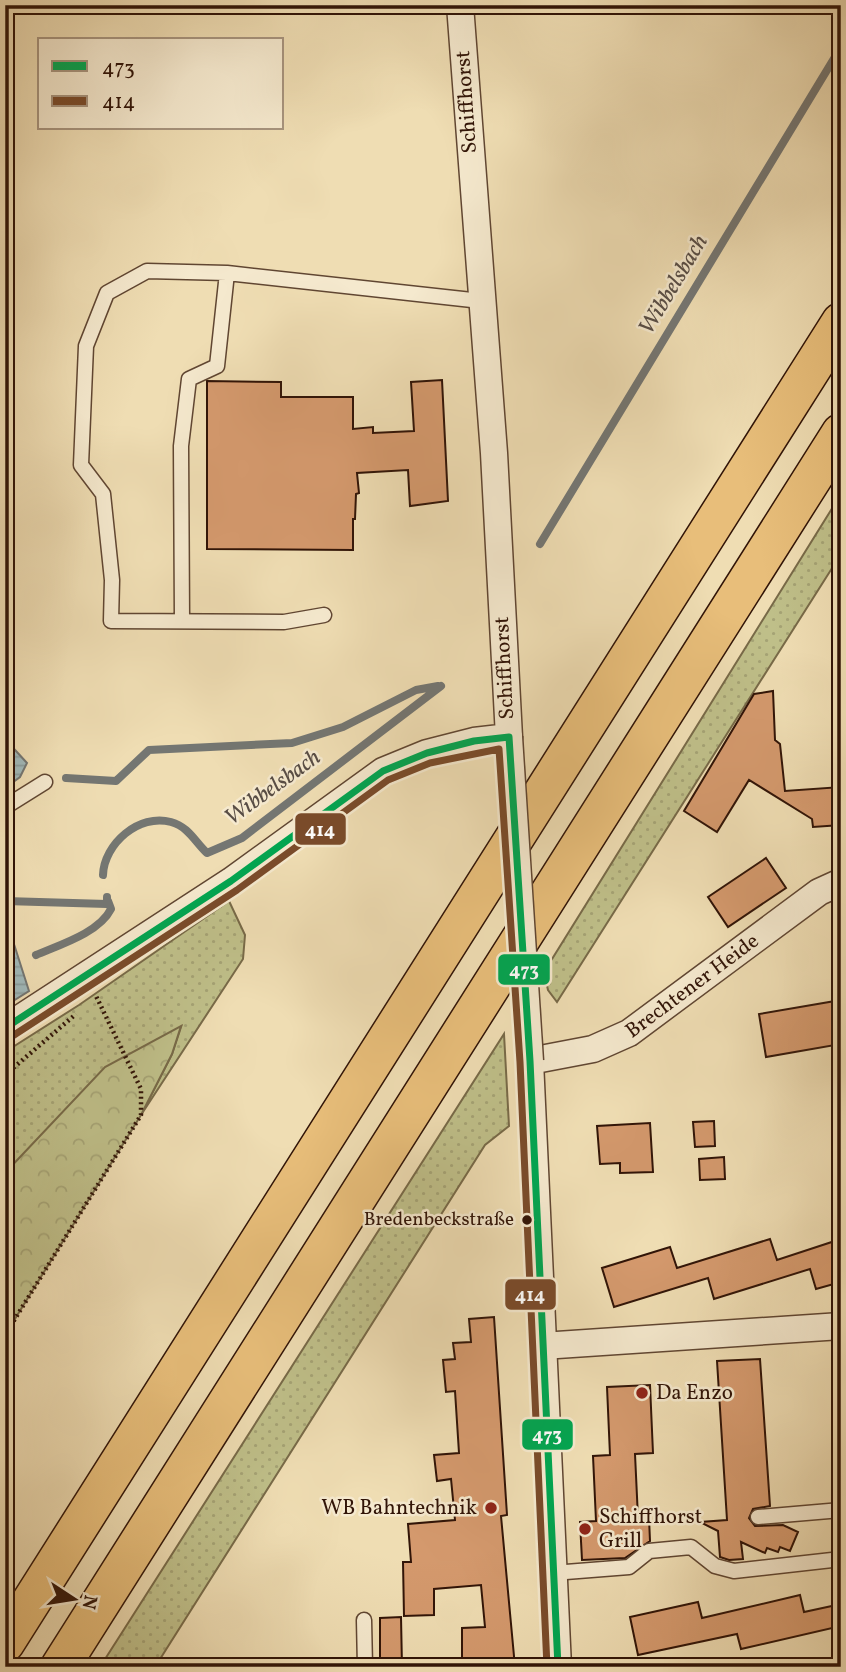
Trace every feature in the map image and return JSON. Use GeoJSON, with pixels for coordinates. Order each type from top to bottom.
{"type":"FeatureCollection","features":[{"type":"Feature","properties":{"kind":"highway"},"geometry":{"type":"LineString","coordinates":[[5,1643],[841,322]]}},
{"type":"Feature","properties":{"kind":"highway"},"geometry":{"type":"LineString","coordinates":[[60,1667],[841,433]]}},
{"type":"Feature","properties":{"kind":"street","name":"Schiffhorst"},"geometry":{"type":"LineString","coordinates":[[460,5],[494,453],[509,737],[534,1068],[542,1346],[558,1667]]}},
{"type":"Feature","properties":{"kind":"street"},"geometry":{"type":"LineString","coordinates":[[5,1028],[274,852],[383,771],[427,753],[474,741],[509,737]]}},
{"type":"Feature","properties":{"kind":"street","name":"Brechtener Heide"},"geometry":{"type":"LineString","coordinates":[[534,1068],[593,1049],[629,1033],[818,892],[841,882]]}},
{"type":"Feature","properties":{"kind":"street"},"geometry":{"type":"LineString","coordinates":[[542,1346],[841,1326]]}},
{"type":"Feature","properties":{"kind":"lane"},"geometry":{"type":"LineString","coordinates":[[324,615],[284,621],[111,621],[112,580],[103,494],[81,465],[86,346],[107,293],[147,271],[227,273],[481,300]]}},
{"type":"Feature","properties":{"kind":"lane"},"geometry":{"type":"LineString","coordinates":[[182,620],[181,446],[189,379],[217,366],[227,273]]}},
{"type":"Feature","properties":{"kind":"lane"},"geometry":{"type":"LineString","coordinates":[[5,807],[45,782]]}},
{"type":"Feature","properties":{"kind":"lane"},"geometry":{"type":"LineString","coordinates":[[758,1517],[841,1510]]}},
{"type":"Feature","properties":{"kind":"lane"},"geometry":{"type":"LineString","coordinates":[[554,1573],[629,1567],[649,1551],[691,1547],[715,1566],[734,1571],[841,1559]]}},
{"type":"Feature","properties":{"kind":"lane"},"geometry":{"type":"LineString","coordinates":[[364,1620],[365,1667]]}},
{"type":"Feature","properties":{"kind":"path"},"geometry":{"type":"LineString","coordinates":[[5,1335],[141,1115],[141,1089],[85,976]]}},
{"type":"Feature","properties":{"kind":"green space"},"geometry":{"type":"Polygon","coordinates":[[[841,494],[841,554],[557,1002],[548,990],[544,972],[841,494]]]}},
{"type":"Feature","properties":{"kind":"green space"},"geometry":{"type":"Polygon","coordinates":[[[229,901],[245,935],[243,959],[141,1115],[172,1054],[181,1027],[5,1173],[5,1052],[79,1005],[229,901]]]}},
{"type":"Feature","properties":{"kind":"green space"},"geometry":{"type":"Polygon","coordinates":[[[181,1026],[172,1054],[141,1115],[5,1335],[5,1173],[105,1067],[181,1026]]]}},
{"type":"Feature","properties":{"kind":"green space"},"geometry":{"type":"Polygon","coordinates":[[[504,1034],[509,1126],[485,1145],[155,1667],[100,1667],[504,1034]]]}},
{"type":"Feature","properties":{"kind":"water"},"geometry":{"type":"Polygon","coordinates":[[[5,739],[27,763],[20,777],[5,788],[5,739]]]}},
{"type":"Feature","properties":{"kind":"water"},"geometry":{"type":"Polygon","coordinates":[[[5,916],[29,991],[5,1006],[5,916]]]}},
{"type":"Feature","properties":{"kind":"building"},"geometry":{"type":"Polygon","coordinates":[[[442,380],[448,501],[410,506],[408,470],[357,473],[359,493],[356,494],[353,519],[353,550],[207,549],[207,381],[281,382],[281,397],[353,397],[353,429],[373,427],[373,433],[414,431],[411,382],[442,380]]]}},
{"type":"Feature","properties":{"kind":"building"},"geometry":{"type":"Polygon","coordinates":[[[773,691],[775,740],[780,744],[785,791],[841,787],[841,825],[813,827],[812,819],[749,780],[717,832],[684,811],[754,694],[773,691]]]}},
{"type":"Feature","properties":{"kind":"building"},"geometry":{"type":"Polygon","coordinates":[[[766,858],[786,888],[728,927],[708,897],[766,858]]]}},
{"type":"Feature","properties":{"kind":"building"},"geometry":{"type":"Polygon","coordinates":[[[841,1000],[841,1044],[766,1057],[759,1014],[841,1000]]]}},
{"type":"Feature","properties":{"kind":"building"},"geometry":{"type":"Polygon","coordinates":[[[714,1121],[715,1146],[695,1147],[693,1122],[714,1121]]]}},
{"type":"Feature","properties":{"kind":"building"},"geometry":{"type":"Polygon","coordinates":[[[650,1123],[653,1172],[620,1173],[620,1163],[600,1164],[597,1126],[650,1123]]]}},
{"type":"Feature","properties":{"kind":"building"},"geometry":{"type":"Polygon","coordinates":[[[724,1157],[725,1179],[700,1180],[699,1159],[724,1157]]]}},
{"type":"Feature","properties":{"kind":"building"},"geometry":{"type":"Polygon","coordinates":[[[770,1239],[777,1260],[841,1239],[841,1282],[816,1289],[810,1269],[714,1299],[708,1278],[614,1307],[602,1268],[670,1247],[677,1268],[770,1239]]]}},
{"type":"Feature","properties":{"kind":"building"},"geometry":{"type":"Polygon","coordinates":[[[494,1317],[507,1515],[501,1516],[515,1667],[462,1667],[462,1628],[485,1627],[481,1585],[434,1589],[434,1615],[404,1616],[403,1562],[411,1562],[408,1524],[455,1520],[451,1479],[437,1481],[434,1455],[459,1453],[455,1391],[446,1392],[443,1360],[455,1359],[453,1343],[471,1342],[469,1319],[494,1317]]]}},
{"type":"Feature","properties":{"kind":"building"},"geometry":{"type":"Polygon","coordinates":[[[760,1359],[770,1506],[753,1509],[749,1518],[755,1526],[783,1525],[798,1532],[790,1551],[780,1547],[778,1552],[767,1548],[765,1553],[741,1542],[743,1559],[729,1560],[720,1557],[718,1531],[700,1522],[727,1520],[717,1361],[760,1359]]]}},
{"type":"Feature","properties":{"kind":"building"},"geometry":{"type":"Polygon","coordinates":[[[650,1385],[653,1453],[635,1454],[638,1518],[649,1518],[650,1541],[625,1558],[582,1560],[580,1522],[596,1521],[593,1456],[610,1455],[607,1387],[650,1385]]]}},
{"type":"Feature","properties":{"kind":"building"},"geometry":{"type":"Polygon","coordinates":[[[800,1595],[804,1612],[841,1604],[841,1626],[741,1649],[737,1634],[638,1655],[630,1617],[698,1602],[702,1618],[800,1595]]]}},
{"type":"Feature","properties":{"kind":"building"},"geometry":{"type":"Polygon","coordinates":[[[401,1617],[402,1667],[380,1667],[380,1618],[401,1617]]]}},
{"type":"Feature","properties":{"kind":"waterway","name":"Wibbelsbach"},"geometry":{"type":"LineString","coordinates":[[540,544],[841,47]]}},
{"type":"Feature","properties":{"kind":"waterway"},"geometry":{"type":"LineString","coordinates":[[66,778],[116,781],[149,750],[292,743],[343,727],[416,690],[438,686]]}},
{"type":"Feature","properties":{"kind":"waterway","name":"Wibbelsbach"},"geometry":{"type":"LineString","coordinates":[[103,875],[105,863],[117,842],[125,834],[147,822],[159,820],[177,824],[207,853],[242,838],[441,686]]}},
{"type":"Feature","properties":{"kind":"waterway"},"geometry":{"type":"LineString","coordinates":[[5,901],[107,904],[107,897]]}},
{"type":"Feature","properties":{"kind":"waterway"},"geometry":{"type":"LineString","coordinates":[[36,955],[78,937],[97,925],[111,909],[108,901]]}},
{"type":"Feature","properties":{"kind":"transit line","name":"473"},"geometry":{"type":"LineString","coordinates":[[509,737],[530,1061],[558,1667]]}},
{"type":"Feature","properties":{"kind":"transit line","name":"473"},"geometry":{"type":"LineString","coordinates":[[5,1028],[231,881],[383,771],[427,753],[474,741],[509,737]]}},
{"type":"Feature","properties":{"kind":"transit line","name":"414"},"geometry":{"type":"LineString","coordinates":[[11,1037],[237,890],[388,780],[430,763],[499,749],[520,1062],[547,1667]]}},
{"type":"Feature","properties":{"kind":"place","name":"Bredenbeckstraße"},"geometry":{"type":"Point","coordinates":[527,1220]}},
{"type":"Feature","properties":{"kind":"place","name":"Da Enzo"},"geometry":{"type":"Point","coordinates":[642,1393]}},
{"type":"Feature","properties":{"kind":"place","name":"WB Bahntechnik"},"geometry":{"type":"Point","coordinates":[491,1508]}},
{"type":"Feature","properties":{"kind":"place","name":"Schiffhorst Grill"},"geometry":{"type":"Point","coordinates":[585,1529]}}]}
